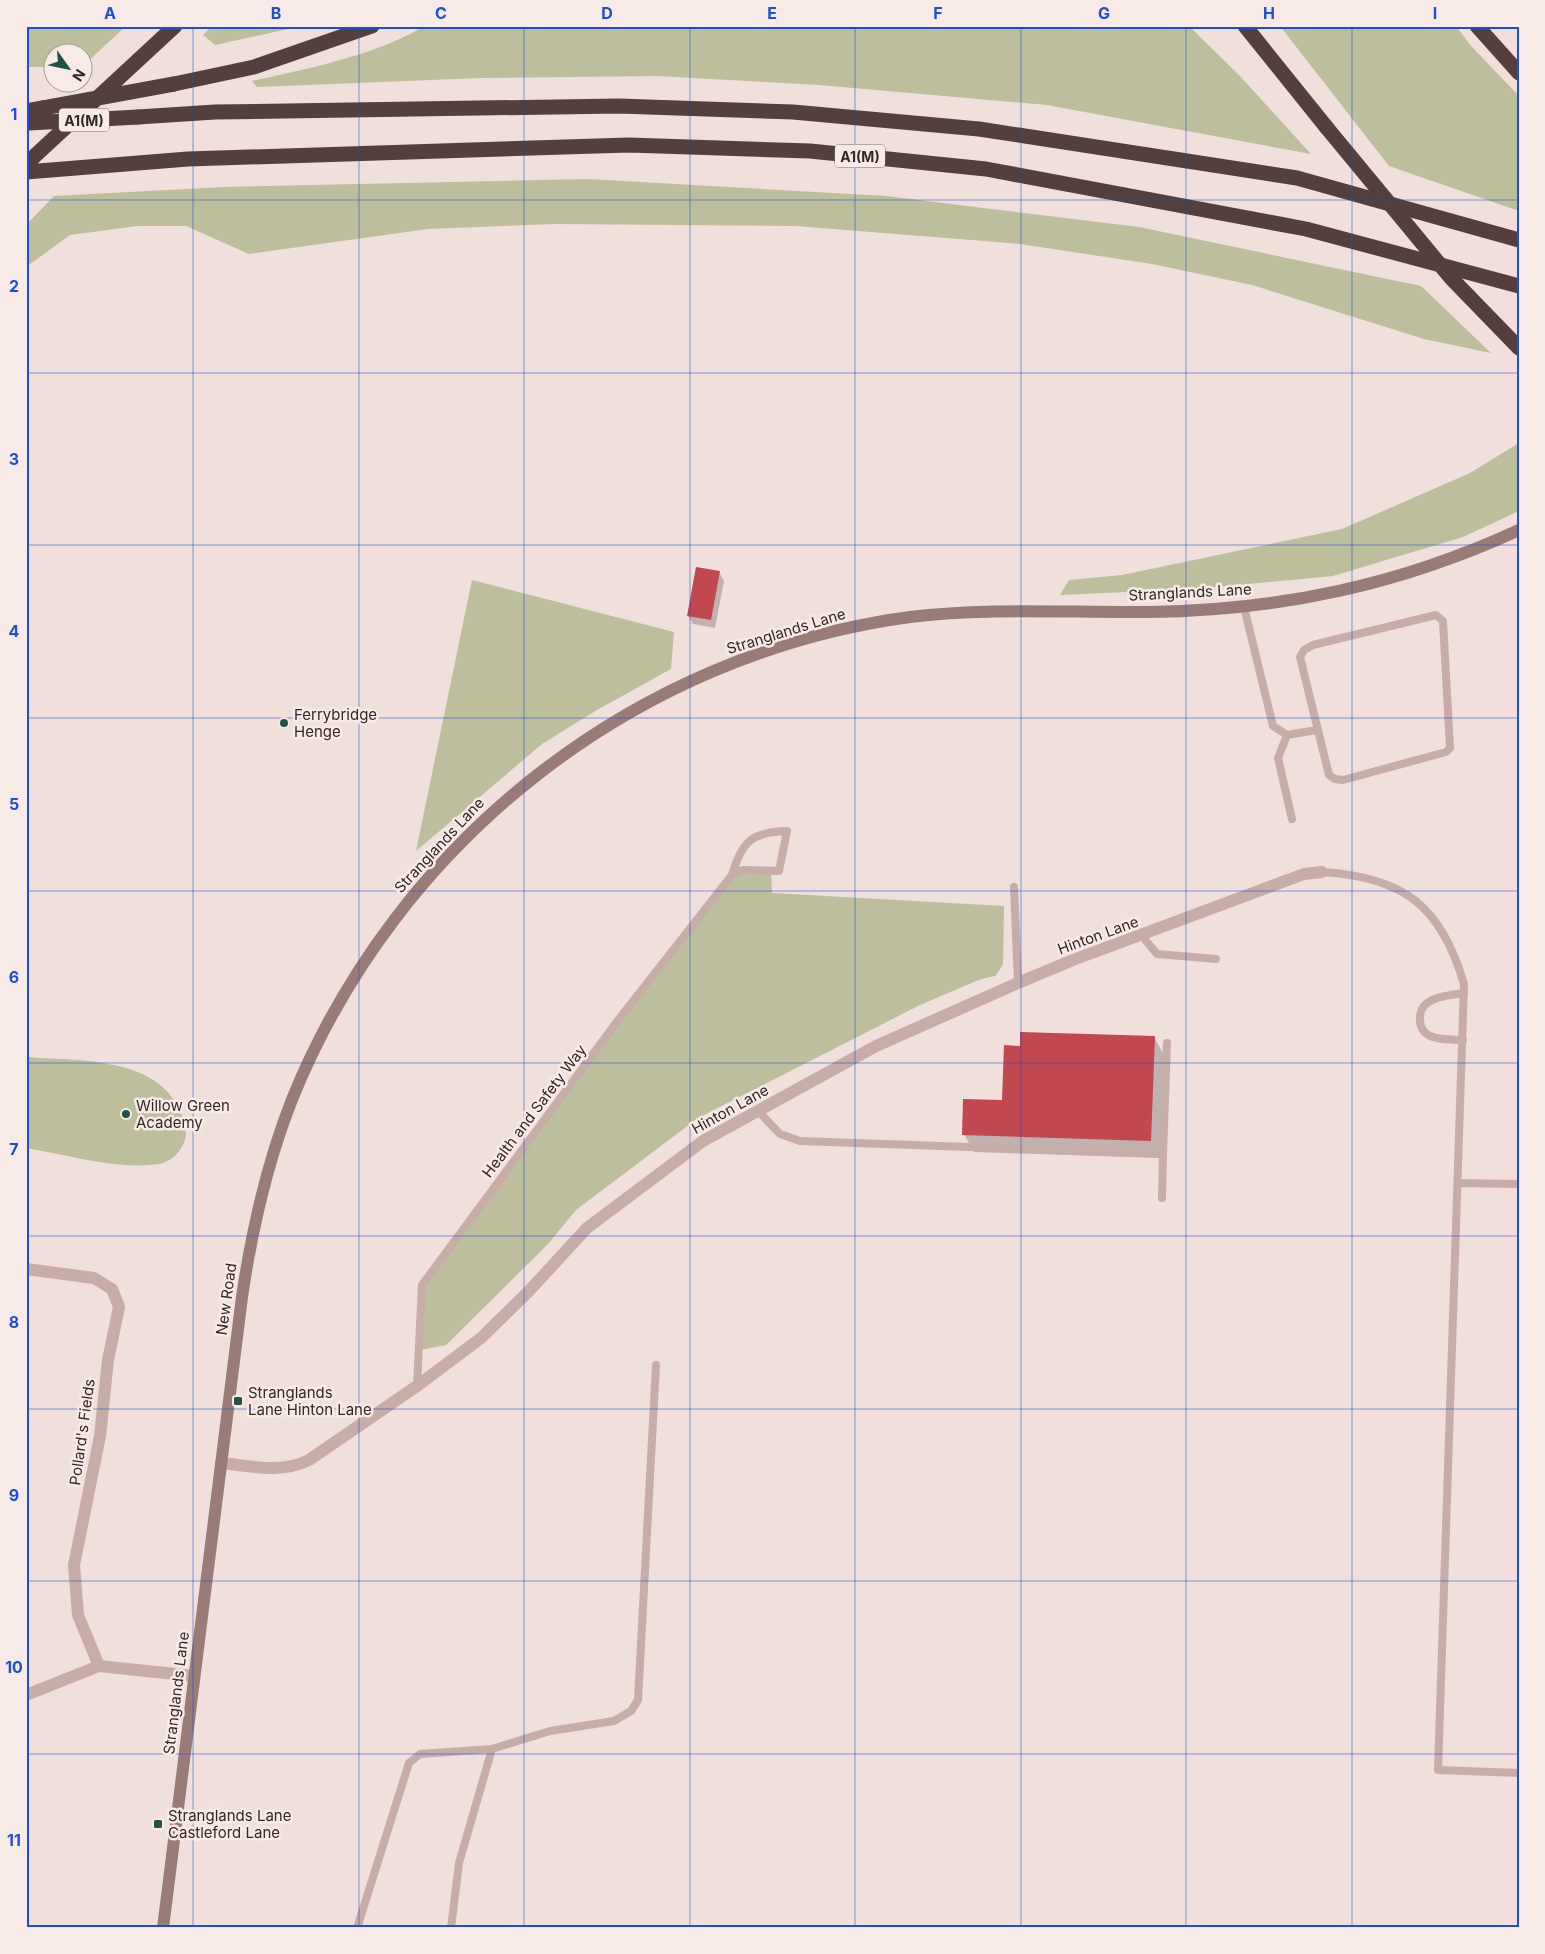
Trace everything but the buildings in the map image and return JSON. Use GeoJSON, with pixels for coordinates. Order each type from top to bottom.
{"type":"FeatureCollection","features":[{"type":"Feature","properties":{"kind":"highway"},"geometry":{"type":"LineString","coordinates":[[26,164],[175,26]]}},
{"type":"Feature","properties":{"kind":"highway"},"geometry":{"type":"LineString","coordinates":[[27,119],[43,108],[254,67],[372,26]]}},
{"type":"Feature","properties":{"kind":"highway"},"geometry":{"type":"LineString","coordinates":[[1245,26],[1451,278],[1519,348]]}},
{"type":"Feature","properties":{"kind":"highway"},"geometry":{"type":"LineString","coordinates":[[1477,26],[1519,73]]}},
{"type":"Feature","properties":{"kind":"highway","name":"A1(M)"},"geometry":{"type":"LineString","coordinates":[[27,119],[138,117],[225,112],[619,106],[793,112],[979,129],[1297,178],[1519,240]]}},
{"type":"Feature","properties":{"kind":"highway","name":"A1(M)"},"geometry":{"type":"LineString","coordinates":[[26,172],[188,159],[628,145],[810,151],[986,169],[1306,229],[1519,286]]}},
{"type":"Feature","properties":{"kind":"main road","name":"Stranglands Lane"},"geometry":{"type":"LineString","coordinates":[[276,1143],[292,1100],[330,1017],[378,939],[406,903],[467,835],[536,774],[580,742],[651,700],[734,662],[821,634],[911,617],[982,612],[1152,612],[1244,607],[1317,597],[1369,585],[1450,559],[1519,530]]}},
{"type":"Feature","properties":{"kind":"main road","name":"New Road"},"geometry":{"type":"LineString","coordinates":[[221,1462],[250,1247],[261,1194],[276,1143]]}},
{"type":"Feature","properties":{"kind":"main road","name":"Stranglands Lane"},"geometry":{"type":"LineString","coordinates":[[163,1928],[221,1462]]}},
{"type":"Feature","properties":{"kind":"street","name":"Hinton Lane"},"geometry":{"type":"LineString","coordinates":[[221,1462],[282,1469],[296,1467],[310,1460],[417,1386],[481,1338],[528,1292],[587,1228],[703,1141],[759,1112],[876,1046],[1073,960],[1142,936],[1304,874],[1322,872]]}},
{"type":"Feature","properties":{"kind":"street","name":"Pollard's Fields"},"geometry":{"type":"LineString","coordinates":[[26,1269],[94,1278],[112,1289],[119,1307],[108,1360],[100,1436],[74,1565],[78,1615],[99,1666]]}},
{"type":"Feature","properties":{"kind":"street"},"geometry":{"type":"LineString","coordinates":[[26,1695],[99,1666],[194,1676]]}},
{"type":"Feature","properties":{"kind":"lane"},"geometry":{"type":"LineString","coordinates":[[1244,607],[1273,726],[1288,735],[1317,730]]}},
{"type":"Feature","properties":{"kind":"lane"},"geometry":{"type":"LineString","coordinates":[[1436,615],[1442,618],[1451,741],[1450,748],[1446,752],[1343,780],[1335,779],[1329,774],[1317,730],[1300,664],[1300,657],[1304,650],[1313,645],[1436,615]]}},
{"type":"Feature","properties":{"kind":"lane"},"geometry":{"type":"LineString","coordinates":[[1288,735],[1278,758],[1292,819]]}},
{"type":"Feature","properties":{"kind":"lane","name":"Health and Safety Way"},"geometry":{"type":"LineString","coordinates":[[417,1386],[422,1285],[613,1027],[732,875],[737,858],[754,837],[769,832],[787,831],[779,871],[742,870],[732,875]]}},
{"type":"Feature","properties":{"kind":"lane"},"geometry":{"type":"LineString","coordinates":[[1322,872],[1375,878],[1400,891],[1431,915],[1448,938],[1464,984],[1459,1183],[1438,1770],[1519,1773]]}},
{"type":"Feature","properties":{"kind":"lane"},"geometry":{"type":"LineString","coordinates":[[1014,887],[1018,983]]}},
{"type":"Feature","properties":{"kind":"lane"},"geometry":{"type":"LineString","coordinates":[[1142,936],[1157,954],[1216,959]]}},
{"type":"Feature","properties":{"kind":"lane"},"geometry":{"type":"LineString","coordinates":[[1463,1040],[1433,1038],[1425,1034],[1420,1024],[1420,1011],[1426,1003],[1464,993]]}},
{"type":"Feature","properties":{"kind":"lane"},"geometry":{"type":"LineString","coordinates":[[1162,1198],[1167,1043]]}},
{"type":"Feature","properties":{"kind":"lane"},"geometry":{"type":"LineString","coordinates":[[759,1112],[780,1134],[800,1141],[1163,1154]]}},
{"type":"Feature","properties":{"kind":"lane"},"geometry":{"type":"LineString","coordinates":[[1459,1183],[1519,1184]]}},
{"type":"Feature","properties":{"kind":"lane"},"geometry":{"type":"LineString","coordinates":[[357,1928],[409,1763],[420,1754],[492,1749],[550,1731],[614,1721],[631,1711],[638,1700],[656,1365]]}},
{"type":"Feature","properties":{"kind":"lane"},"geometry":{"type":"LineString","coordinates":[[451,1928],[459,1863],[492,1749]]}},
{"type":"Feature","properties":{"kind":"green space"},"geometry":{"type":"Polygon","coordinates":[[[26,26],[126,26],[92,58],[92,42],[42,42],[42,67],[26,67],[26,26]]]}},
{"type":"Feature","properties":{"kind":"green space"},"geometry":{"type":"Polygon","coordinates":[[[212,26],[302,26],[215,45],[203,35],[212,26]]]}},
{"type":"Feature","properties":{"kind":"green space"},"geometry":{"type":"Polygon","coordinates":[[[425,26],[1189,26],[1239,75],[1311,154],[1047,105],[819,85],[658,76],[481,78],[257,87],[252,81],[341,60],[384,45],[425,26]]]}},
{"type":"Feature","properties":{"kind":"green space"},"geometry":{"type":"Polygon","coordinates":[[[1280,26],[1456,26],[1471,46],[1519,96],[1519,211],[1389,166],[1280,26]]]}},
{"type":"Feature","properties":{"kind":"green space"},"geometry":{"type":"Polygon","coordinates":[[[588,179],[886,196],[1139,227],[1421,286],[1491,353],[1424,339],[1252,285],[1152,264],[1020,244],[796,226],[555,224],[428,229],[249,254],[186,226],[137,226],[70,235],[26,267],[26,225],[54,196],[224,187],[588,179]]]}},
{"type":"Feature","properties":{"kind":"green space"},"geometry":{"type":"Polygon","coordinates":[[[1519,443],[1519,511],[1463,537],[1333,576],[1194,589],[1060,595],[1069,580],[1122,575],[1342,529],[1470,473],[1519,443]]]}},
{"type":"Feature","properties":{"kind":"green space"},"geometry":{"type":"Polygon","coordinates":[[[472,580],[674,632],[671,669],[597,710],[542,744],[416,851],[472,580]]]}},
{"type":"Feature","properties":{"kind":"green space"},"geometry":{"type":"Polygon","coordinates":[[[751,870],[771,871],[772,893],[1004,906],[1003,965],[995,976],[981,979],[920,1005],[698,1118],[576,1210],[548,1244],[446,1345],[420,1350],[422,1285],[732,875],[751,870]]]}},
{"type":"Feature","properties":{"kind":"green space"},"geometry":{"type":"Polygon","coordinates":[[[26,1057],[111,1064],[151,1078],[166,1090],[182,1115],[186,1132],[181,1149],[168,1161],[159,1164],[126,1165],[92,1161],[26,1148],[26,1057]]]}},
{"type":"Feature","properties":{"kind":"place","name":"Ferrybridge Henge"},"geometry":{"type":"Point","coordinates":[284,723]}},
{"type":"Feature","properties":{"kind":"place","name":"Willow Green Academy"},"geometry":{"type":"Point","coordinates":[126,1114]}},
{"type":"Feature","properties":{"kind":"place","name":"Stranglands Lane Hinton Lane"},"geometry":{"type":"Point","coordinates":[238,1401]}},
{"type":"Feature","properties":{"kind":"place","name":"Stranglands Lane Castleford Lane"},"geometry":{"type":"Point","coordinates":[158,1824]}}]}
